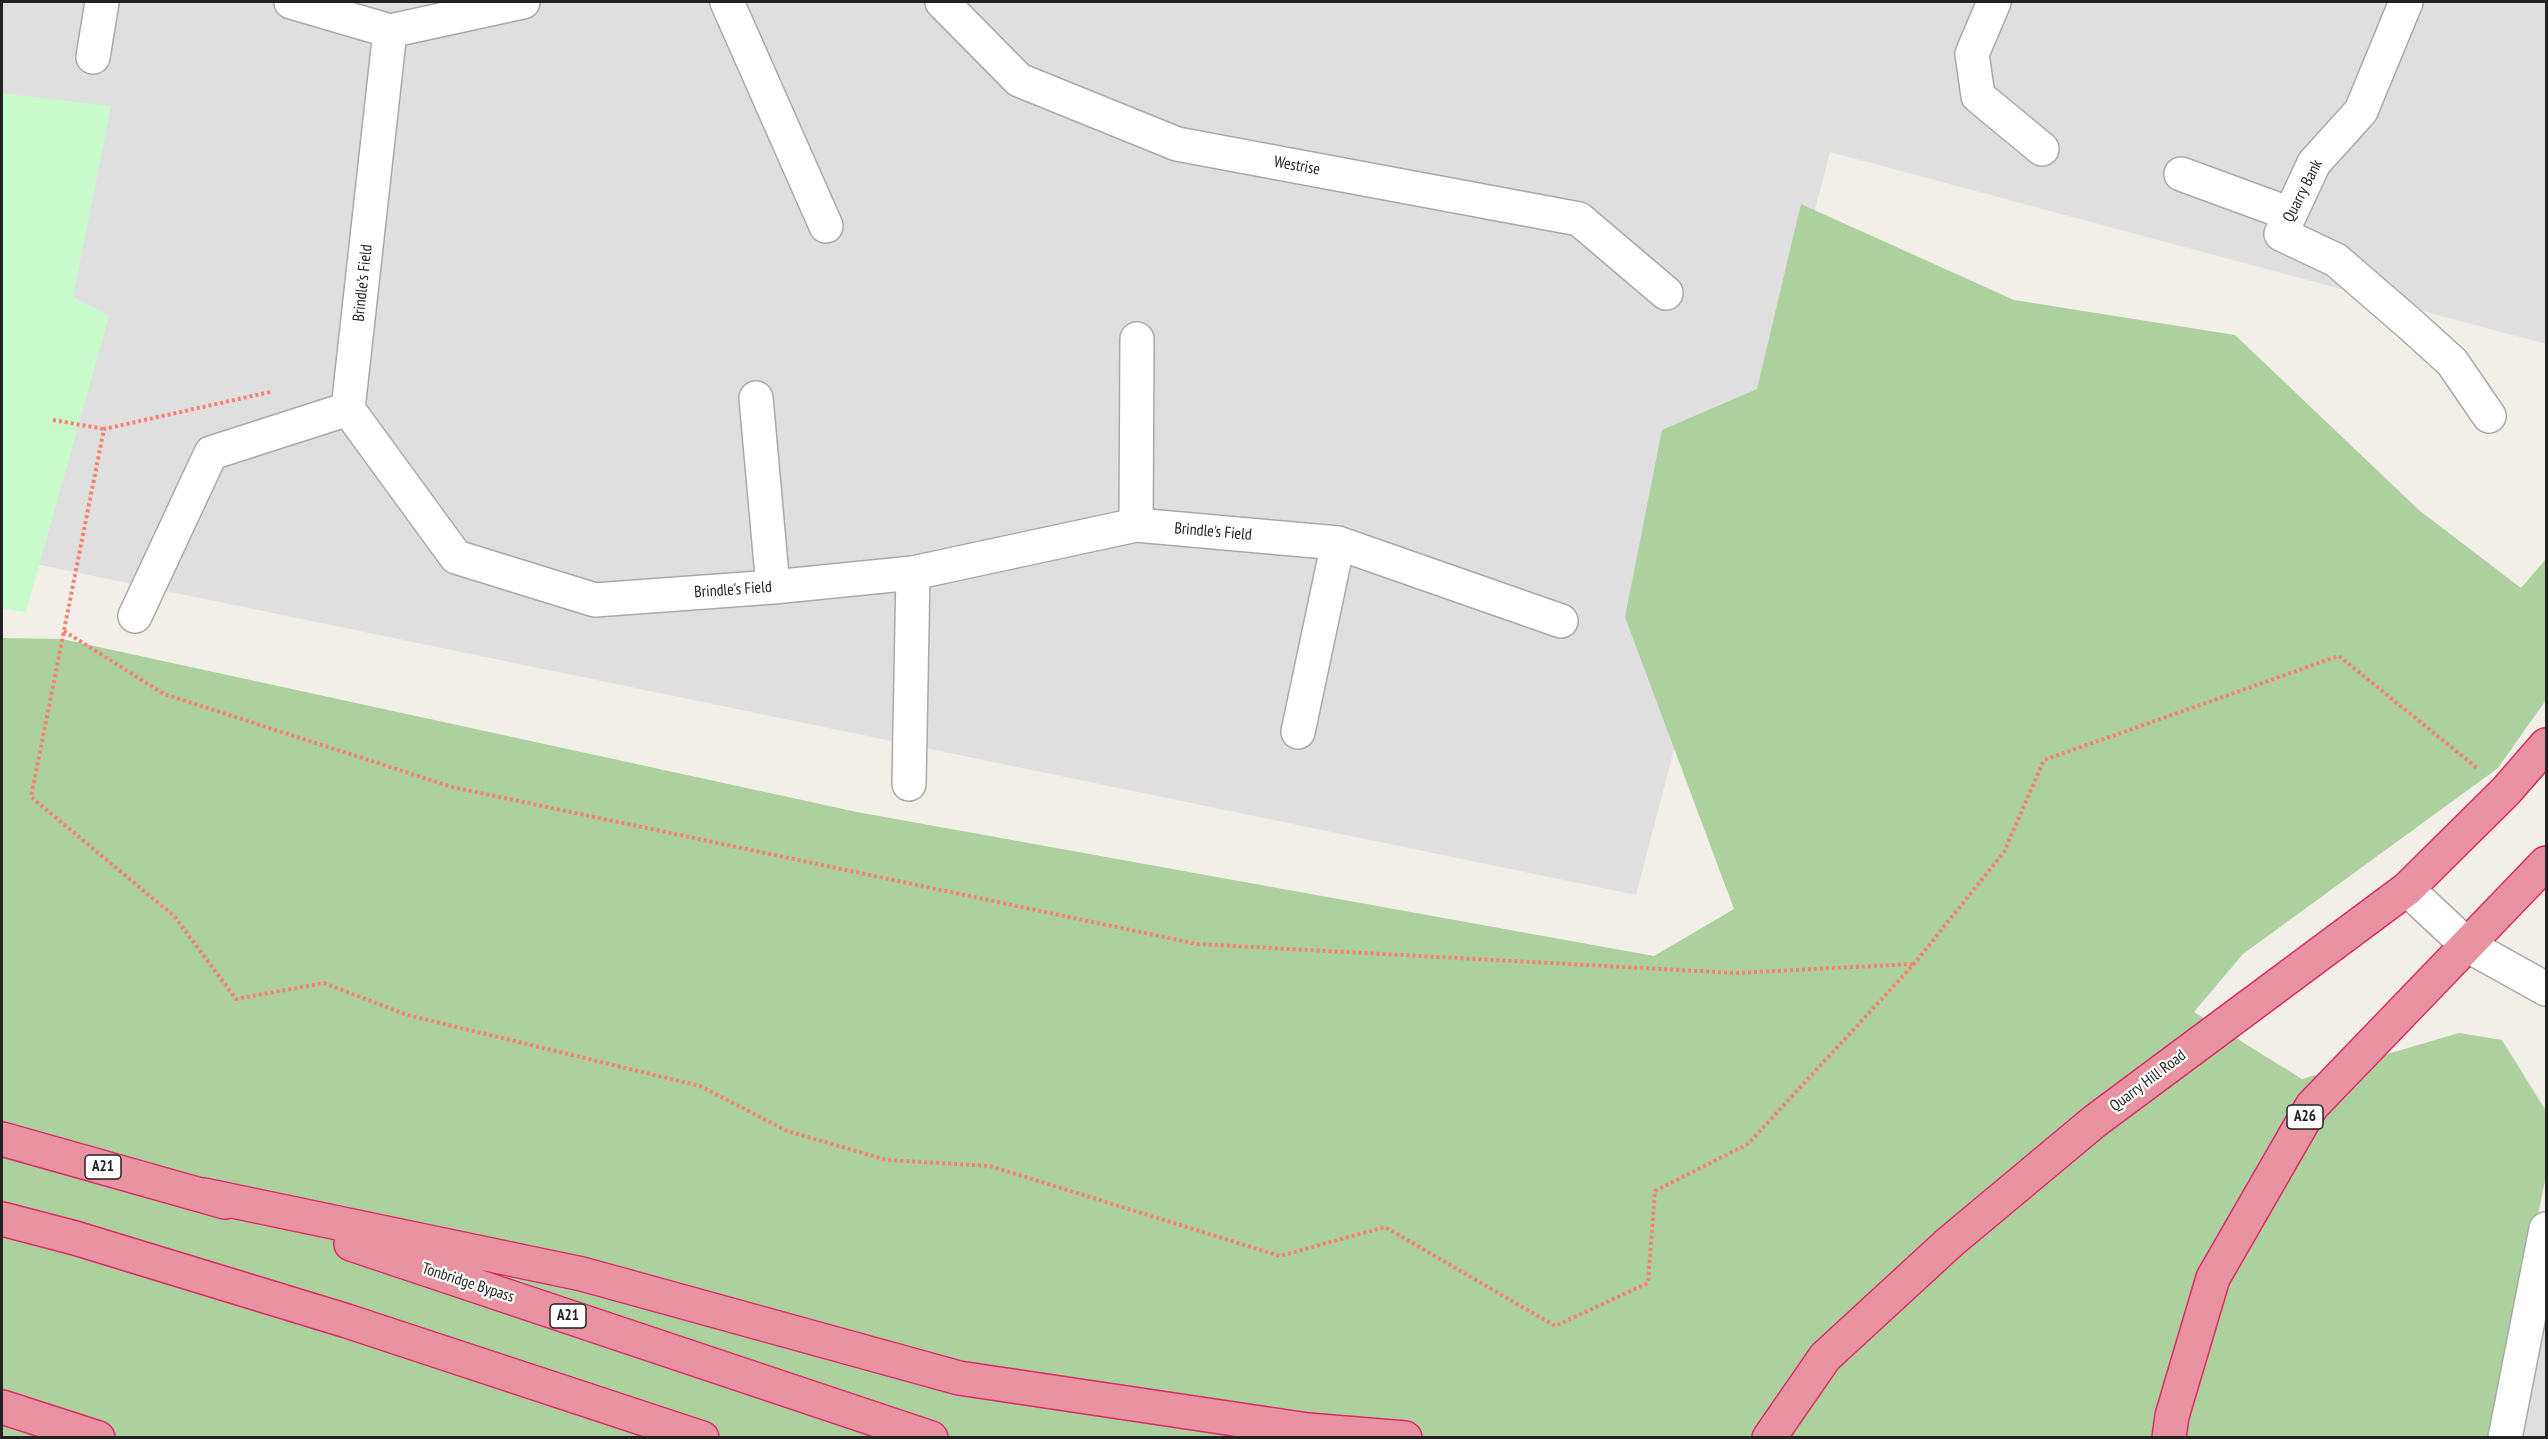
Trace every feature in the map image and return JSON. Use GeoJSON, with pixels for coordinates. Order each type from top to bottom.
{"type":"FeatureCollection","features":[{"type":"Feature","properties":{"kind":"highway","name":"Quarry Hill Road"},"geometry":{"type":"LineString","coordinates":[[1769,1437],[1825,1357],[1950,1242],[2096,1121],[2407,889],[2506,791],[2547,745]]}},
{"type":"Feature","properties":{"kind":"highway","name":"A26"},"geometry":{"type":"LineString","coordinates":[[2169,1437],[2172,1416],[2213,1278],[2312,1106],[2547,863]]}},
{"type":"Feature","properties":{"kind":"highway","name":"Tonbridge Bypass"},"geometry":{"type":"LineString","coordinates":[[2,1139],[204,1195],[931,1437]]}},
{"type":"Feature","properties":{"kind":"highway"},"geometry":{"type":"LineString","coordinates":[[204,1195],[582,1274],[959,1378],[1308,1430],[1405,1437]]}},
{"type":"Feature","properties":{"kind":"highway"},"geometry":{"type":"LineString","coordinates":[[2,1219],[75,1238],[347,1321],[702,1437]]}},
{"type":"Feature","properties":{"kind":"highway"},"geometry":{"type":"LineString","coordinates":[[2,1407],[98,1437]]}},
{"type":"Feature","properties":{"kind":"street"},"geometry":{"type":"LineString","coordinates":[[93,57],[102,2]]}},
{"type":"Feature","properties":{"kind":"street"},"geometry":{"type":"LineString","coordinates":[[291,2],[390,31],[523,2]]}},
{"type":"Feature","properties":{"kind":"street"},"geometry":{"type":"LineString","coordinates":[[727,2],[826,226]]}},
{"type":"Feature","properties":{"kind":"street","name":"Westrise"},"geometry":{"type":"LineString","coordinates":[[942,2],[1019,80],[1177,144],[1580,219],[1666,293]]}},
{"type":"Feature","properties":{"kind":"street"},"geometry":{"type":"LineString","coordinates":[[1994,2],[1972,54],[1978,96],[2042,149]]}},
{"type":"Feature","properties":{"kind":"street","name":"Quarry Bank"},"geometry":{"type":"LineString","coordinates":[[2406,2],[2361,111],[2314,163],[2281,234],[2336,260],[2452,362],[2489,416]]}},
{"type":"Feature","properties":{"kind":"street","name":"Brindle's Field"},"geometry":{"type":"LineString","coordinates":[[390,31],[348,409],[456,557],[595,600],[773,587],[913,573],[1136,525],[1338,543],[1561,621]]}},
{"type":"Feature","properties":{"kind":"street"},"geometry":{"type":"LineString","coordinates":[[2181,174],[2290,214]]}},
{"type":"Feature","properties":{"kind":"street"},"geometry":{"type":"LineString","coordinates":[[1136,525],[1137,339]]}},
{"type":"Feature","properties":{"kind":"street"},"geometry":{"type":"LineString","coordinates":[[756,398],[773,587]]}},
{"type":"Feature","properties":{"kind":"street"},"geometry":{"type":"LineString","coordinates":[[135,615],[211,453],[348,409]]}},
{"type":"Feature","properties":{"kind":"street"},"geometry":{"type":"LineString","coordinates":[[1298,732],[1338,543]]}},
{"type":"Feature","properties":{"kind":"street"},"geometry":{"type":"LineString","coordinates":[[909,784],[913,573]]}},
{"type":"Feature","properties":{"kind":"street"},"geometry":{"type":"LineString","coordinates":[[2407,889],[2467,945],[2547,989]]}},
{"type":"Feature","properties":{"kind":"street"},"geometry":{"type":"LineString","coordinates":[[2505,1437],[2547,1229]]}},
{"type":"Feature","properties":{"kind":"path"},"geometry":{"type":"LineString","coordinates":[[52,420],[104,429],[273,391]]}},
{"type":"Feature","properties":{"kind":"path"},"geometry":{"type":"LineString","coordinates":[[104,429],[31,797],[174,915],[236,999],[324,984],[407,1015],[700,1086],[787,1131],[887,1160],[990,1166],[1281,1256],[1385,1227],[1555,1326],[1648,1283],[1655,1191],[1748,1144],[1914,964],[2004,852],[2044,760],[2339,656],[2506,791]]}},
{"type":"Feature","properties":{"kind":"path"},"geometry":{"type":"LineString","coordinates":[[64,631],[164,694],[452,786],[1197,944],[1736,973],[1914,964]]}},
{"type":"Feature","properties":{"kind":"shaded area"},"geometry":{"type":"Polygon","coordinates":[[[2,2],[2546,2],[2546,344],[1830,152],[1636,895],[2,557],[2,2]]]}},
{"type":"Feature","properties":{"kind":"shaded area"},"geometry":{"type":"Polygon","coordinates":[[[2546,1259],[2546,1437],[2510,1437],[2546,1259]]]}},
{"type":"Feature","properties":{"kind":"green space"},"geometry":{"type":"Polygon","coordinates":[[[2,93],[111,106],[73,297],[109,316],[26,612],[2,608],[2,93]]]}},
{"type":"Feature","properties":{"kind":"green space"},"geometry":{"type":"Polygon","coordinates":[[[1801,204],[2014,300],[2235,335],[2420,511],[2521,588],[2546,559],[2546,700],[2498,768],[2243,954],[2194,1012],[2302,1079],[2459,1033],[2502,1040],[2546,1111],[2546,1176],[2492,1437],[2,1438],[2,638],[62,639],[857,812],[1654,956],[1734,909],[1625,617],[1662,430],[1757,389],[1801,204]]]}}]}
